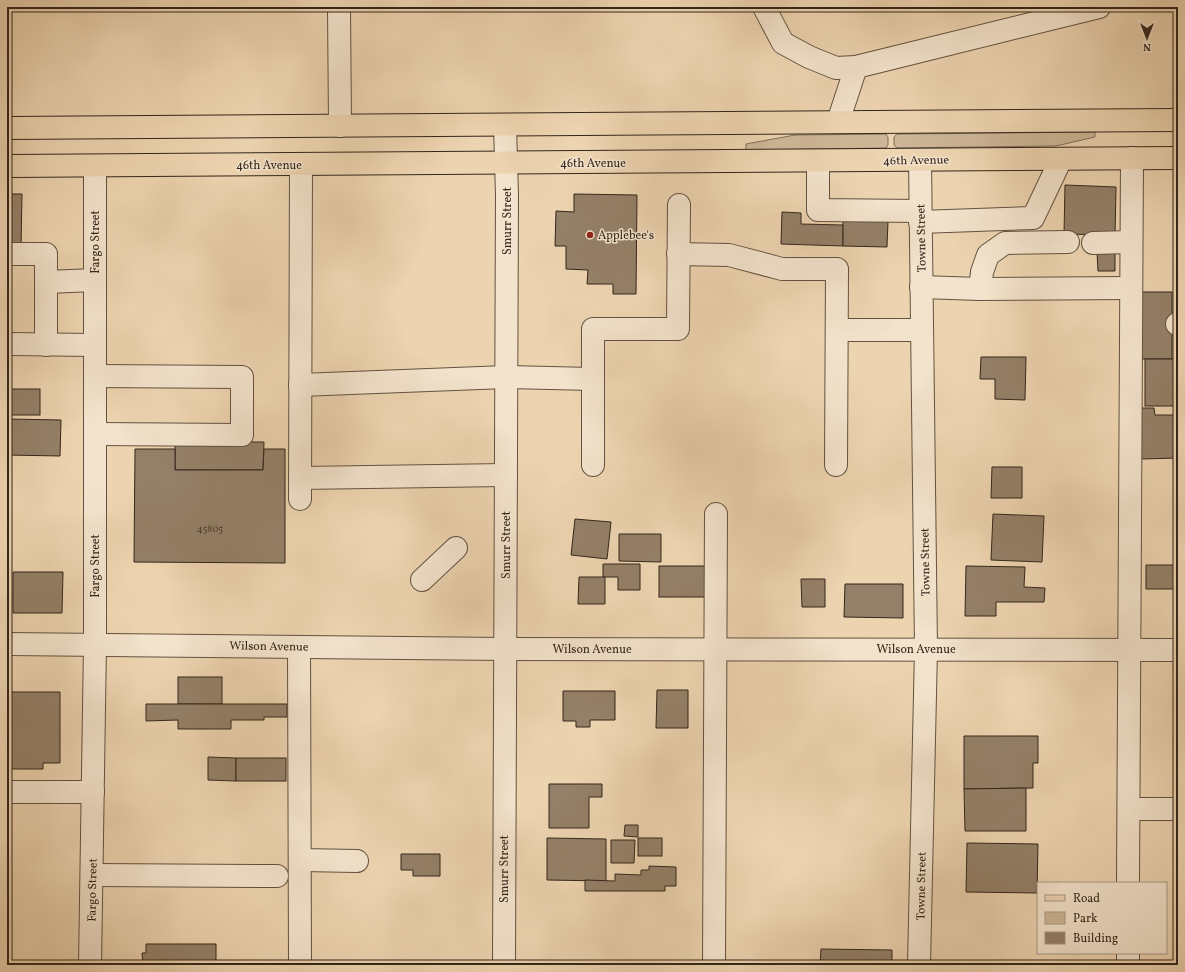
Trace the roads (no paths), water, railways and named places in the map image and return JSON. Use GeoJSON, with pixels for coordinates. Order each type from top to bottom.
{"type":"FeatureCollection","features":[{"type":"Feature","properties":{"kind":"main road"},"geometry":{"type":"LineString","coordinates":[[7,128],[1178,120]]}},
{"type":"Feature","properties":{"kind":"main road","name":"46th Avenue"},"geometry":{"type":"LineString","coordinates":[[7,166],[1178,158]]}},
{"type":"Feature","properties":{"kind":"street"},"geometry":{"type":"LineString","coordinates":[[338,7],[340,126]]}},
{"type":"Feature","properties":{"kind":"street"},"geometry":{"type":"LineString","coordinates":[[764,7],[783,43],[809,57],[836,68],[856,67],[1099,7]]}},
{"type":"Feature","properties":{"kind":"street"},"geometry":{"type":"LineString","coordinates":[[838,122],[856,67]]}},
{"type":"Feature","properties":{"kind":"street","name":"Smurr Street"},"geometry":{"type":"LineString","coordinates":[[504,965],[507,163],[505,125]]}},
{"type":"Feature","properties":{"kind":"street"},"geometry":{"type":"LineString","coordinates":[[1128,882],[1132,158]]}},
{"type":"Feature","properties":{"kind":"street"},"geometry":{"type":"LineString","coordinates":[[818,161],[818,210],[920,217],[1033,218],[1061,159]]}},
{"type":"Feature","properties":{"kind":"street","name":"Towne Street"},"geometry":{"type":"LineString","coordinates":[[919,965],[926,649],[920,160]]}},
{"type":"Feature","properties":{"kind":"street"},"geometry":{"type":"LineString","coordinates":[[301,165],[300,488],[506,476]]}},
{"type":"Feature","properties":{"kind":"street","name":"Fargo Street"},"geometry":{"type":"LineString","coordinates":[[90,965],[95,644],[95,166]]}},
{"type":"Feature","properties":{"kind":"street"},"geometry":{"type":"LineString","coordinates":[[593,465],[593,329],[678,329],[679,205]]}},
{"type":"Feature","properties":{"kind":"street"},"geometry":{"type":"LineString","coordinates":[[980,289],[982,272],[988,255],[1005,243],[1068,242]]}},
{"type":"Feature","properties":{"kind":"street"},"geometry":{"type":"LineString","coordinates":[[1092,243],[1131,242]]}},
{"type":"Feature","properties":{"kind":"street"},"geometry":{"type":"LineString","coordinates":[[7,254],[46,254],[46,345]]}},
{"type":"Feature","properties":{"kind":"street"},"geometry":{"type":"LineString","coordinates":[[678,254],[729,255],[782,268],[837,269],[836,466]]}},
{"type":"Feature","properties":{"kind":"street"},"geometry":{"type":"LineString","coordinates":[[46,282],[95,280]]}},
{"type":"Feature","properties":{"kind":"street"},"geometry":{"type":"LineString","coordinates":[[921,287],[980,289],[1131,288]]}},
{"type":"Feature","properties":{"kind":"street"},"geometry":{"type":"LineString","coordinates":[[837,330],[922,330]]}},
{"type":"Feature","properties":{"kind":"street"},"geometry":{"type":"LineString","coordinates":[[7,344],[95,345]]}},
{"type":"Feature","properties":{"kind":"street"},"geometry":{"type":"LineString","coordinates":[[95,376],[242,377],[242,435],[95,434]]}},
{"type":"Feature","properties":{"kind":"street"},"geometry":{"type":"LineString","coordinates":[[300,385],[506,377],[592,378]]}},
{"type":"Feature","properties":{"kind":"street"},"geometry":{"type":"LineString","coordinates":[[714,965],[716,514]]}},
{"type":"Feature","properties":{"kind":"street"},"geometry":{"type":"LineString","coordinates":[[422,580],[456,548]]}},
{"type":"Feature","properties":{"kind":"street","name":"Wilson Avenue"},"geometry":{"type":"LineString","coordinates":[[7,644],[505,649],[1178,650]]}},
{"type":"Feature","properties":{"kind":"street"},"geometry":{"type":"LineString","coordinates":[[299,647],[300,965]]}},
{"type":"Feature","properties":{"kind":"street"},"geometry":{"type":"LineString","coordinates":[[7,792],[93,792]]}},
{"type":"Feature","properties":{"kind":"street"},"geometry":{"type":"LineString","coordinates":[[1129,809],[1178,809]]}},
{"type":"Feature","properties":{"kind":"street"},"geometry":{"type":"LineString","coordinates":[[300,860],[357,861]]}},
{"type":"Feature","properties":{"kind":"street"},"geometry":{"type":"LineString","coordinates":[[92,875],[277,876]]}},
{"type":"Feature","properties":{"kind":"street"},"geometry":{"type":"LineString","coordinates":[[1128,954],[1128,965]]}},
{"type":"Feature","properties":{"kind":"place","name":"Applebee's"},"geometry":{"type":"Point","coordinates":[590,235]}}]}
